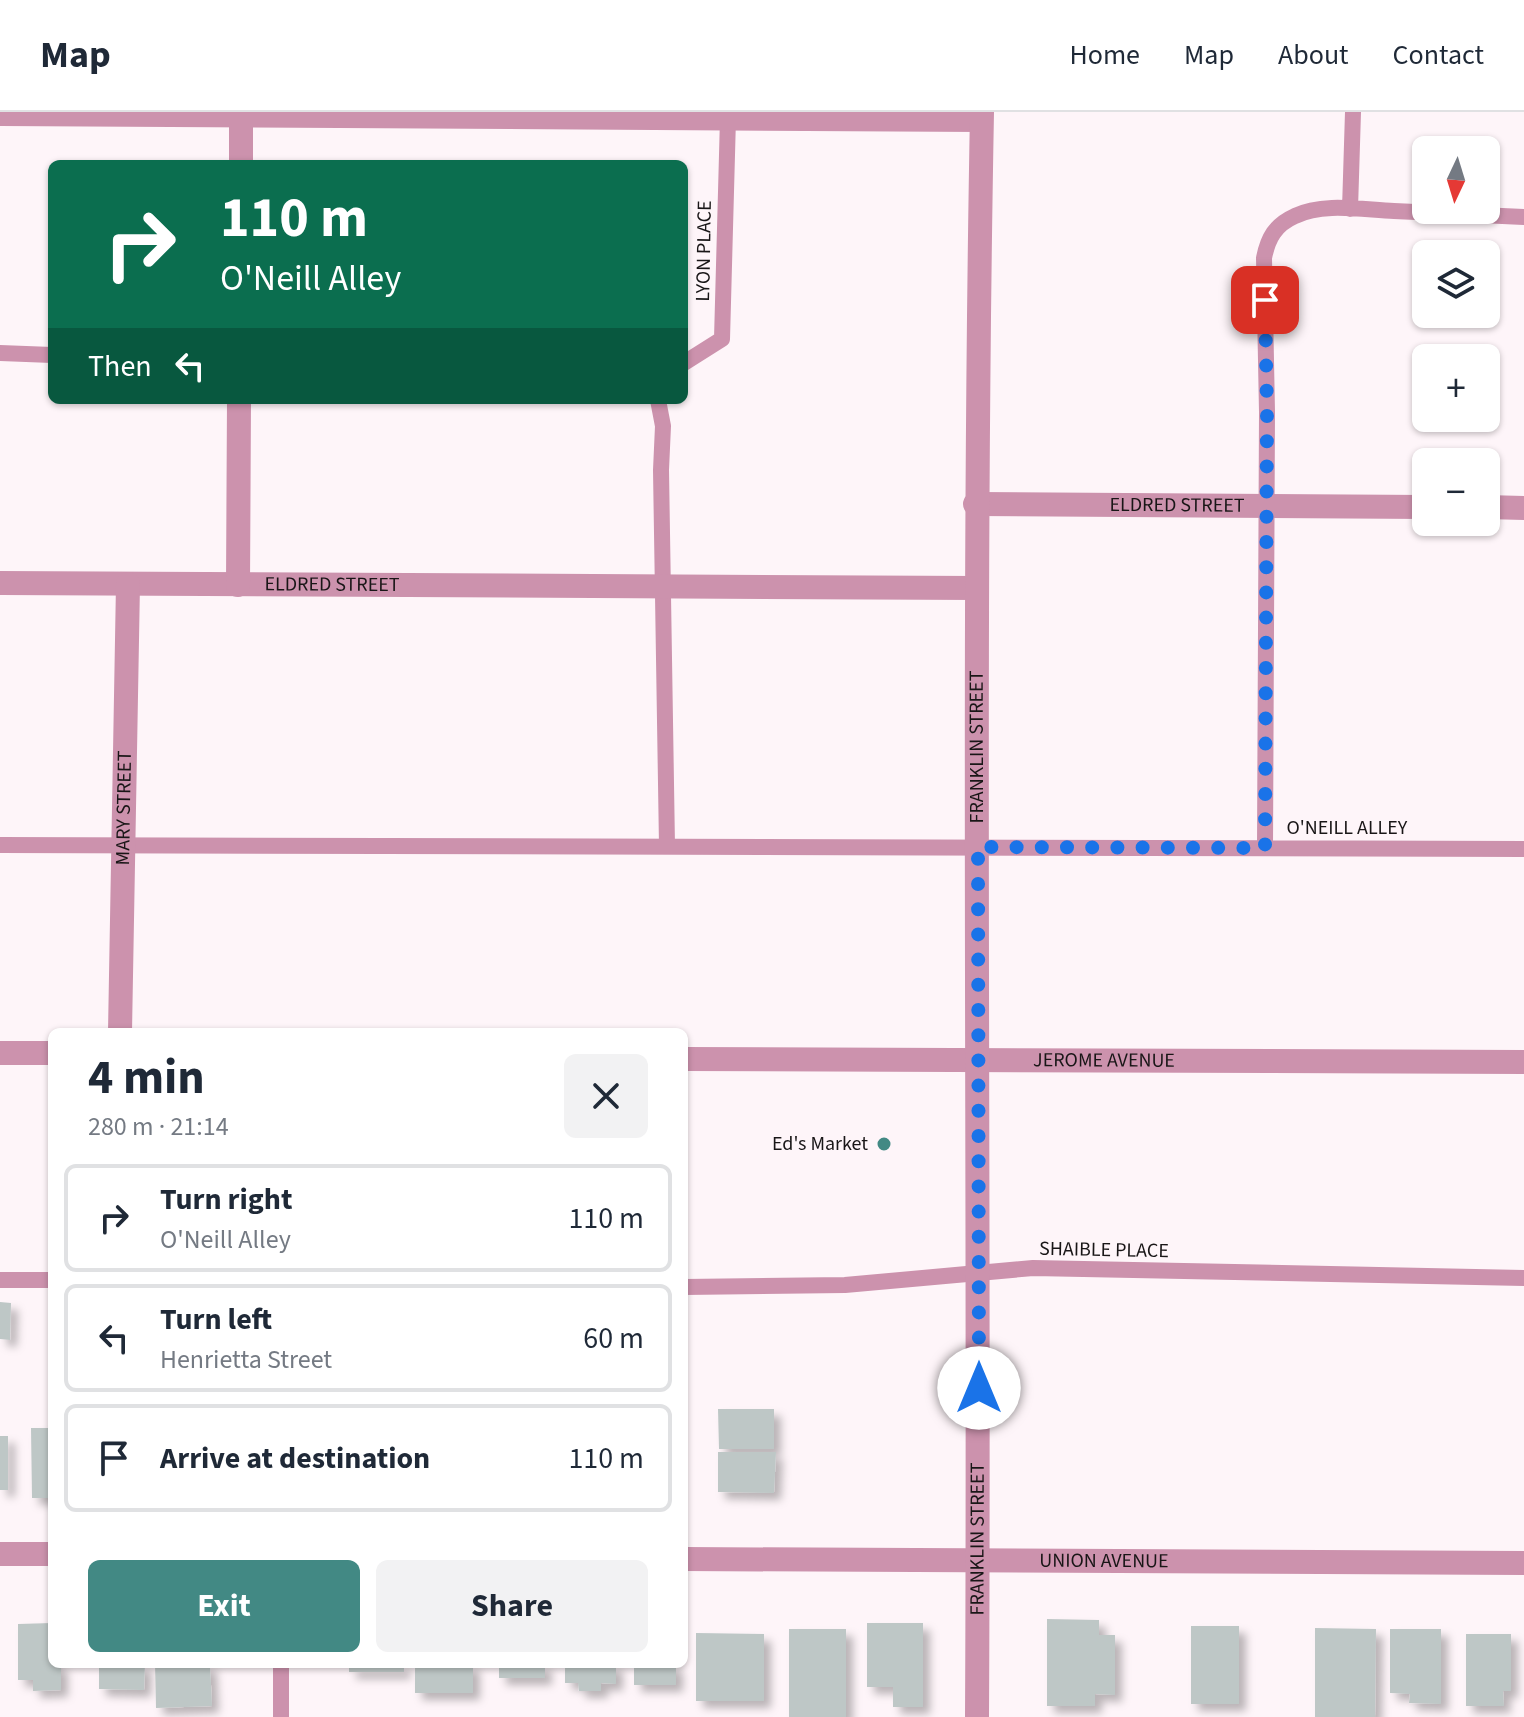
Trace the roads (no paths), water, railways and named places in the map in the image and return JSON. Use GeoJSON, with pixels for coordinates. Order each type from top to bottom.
{"type":"FeatureCollection","features":[{"type":"Feature","properties":{"kind":"street"},"geometry":{"type":"LineString","coordinates":[[0,114],[728,118],[982,116]]}},
{"type":"Feature","properties":{"kind":"street"},"geometry":{"type":"LineString","coordinates":[[241,114],[241,160]]}},
{"type":"Feature","properties":{"kind":"street","name":"FRANKLIN STREET"},"geometry":{"type":"LineString","coordinates":[[977,1717],[979,1272],[975,504],[982,116]]}},
{"type":"Feature","properties":{"kind":"street"},"geometry":{"type":"LineString","coordinates":[[238,585],[239,404]]}},
{"type":"Feature","properties":{"kind":"street","name":"ELDRED STREET"},"geometry":{"type":"LineString","coordinates":[[975,504],[1412,507]]}},
{"type":"Feature","properties":{"kind":"street"},"geometry":{"type":"LineString","coordinates":[[1500,507],[1524,508]]}},
{"type":"Feature","properties":{"kind":"street","name":"ELDRED STREET"},"geometry":{"type":"LineString","coordinates":[[0,583],[977,588]]}},
{"type":"Feature","properties":{"kind":"street","name":"MARY STREET"},"geometry":{"type":"LineString","coordinates":[[120,1028],[128,584]]}},
{"type":"Feature","properties":{"kind":"street"},"geometry":{"type":"LineString","coordinates":[[0,1053],[48,1053]]}},
{"type":"Feature","properties":{"kind":"street","name":"JEROME AVENUE"},"geometry":{"type":"LineString","coordinates":[[688,1059],[1524,1062]]}},
{"type":"Feature","properties":{"kind":"street"},"geometry":{"type":"LineString","coordinates":[[0,1554],[48,1554]]}},
{"type":"Feature","properties":{"kind":"street","name":"UNION AVENUE"},"geometry":{"type":"LineString","coordinates":[[688,1559],[1524,1563]]}},
{"type":"Feature","properties":{"kind":"lane"},"geometry":{"type":"LineString","coordinates":[[1350,209],[1353,112]]}},
{"type":"Feature","properties":{"kind":"lane","name":"LYON PLACE"},"geometry":{"type":"LineString","coordinates":[[688,360],[722,339],[728,118]]}},
{"type":"Feature","properties":{"kind":"lane"},"geometry":{"type":"LineString","coordinates":[[1265,848],[1267,412],[1264,272],[1268,240],[1275,229],[1294,216],[1312,210],[1524,217]]}},
{"type":"Feature","properties":{"kind":"lane"},"geometry":{"type":"LineString","coordinates":[[0,353],[48,355]]}},
{"type":"Feature","properties":{"kind":"lane"},"geometry":{"type":"LineString","coordinates":[[659,404],[663,426],[662,587],[667,846]]}},
{"type":"Feature","properties":{"kind":"lane","name":"O'NEILL ALLEY"},"geometry":{"type":"LineString","coordinates":[[0,845],[1524,849]]}},
{"type":"Feature","properties":{"kind":"lane","name":"SHAIBLE PLACE"},"geometry":{"type":"LineString","coordinates":[[688,1287],[845,1285],[1033,1268],[1524,1278]]}},
{"type":"Feature","properties":{"kind":"lane"},"geometry":{"type":"LineString","coordinates":[[0,1280],[48,1280]]}},
{"type":"Feature","properties":{"kind":"lane"},"geometry":{"type":"LineString","coordinates":[[281,1668],[281,1717]]}},
{"type":"Feature","properties":{"kind":"place","name":"Ed's Market"},"geometry":{"type":"Point","coordinates":[884,1144]}}]}
